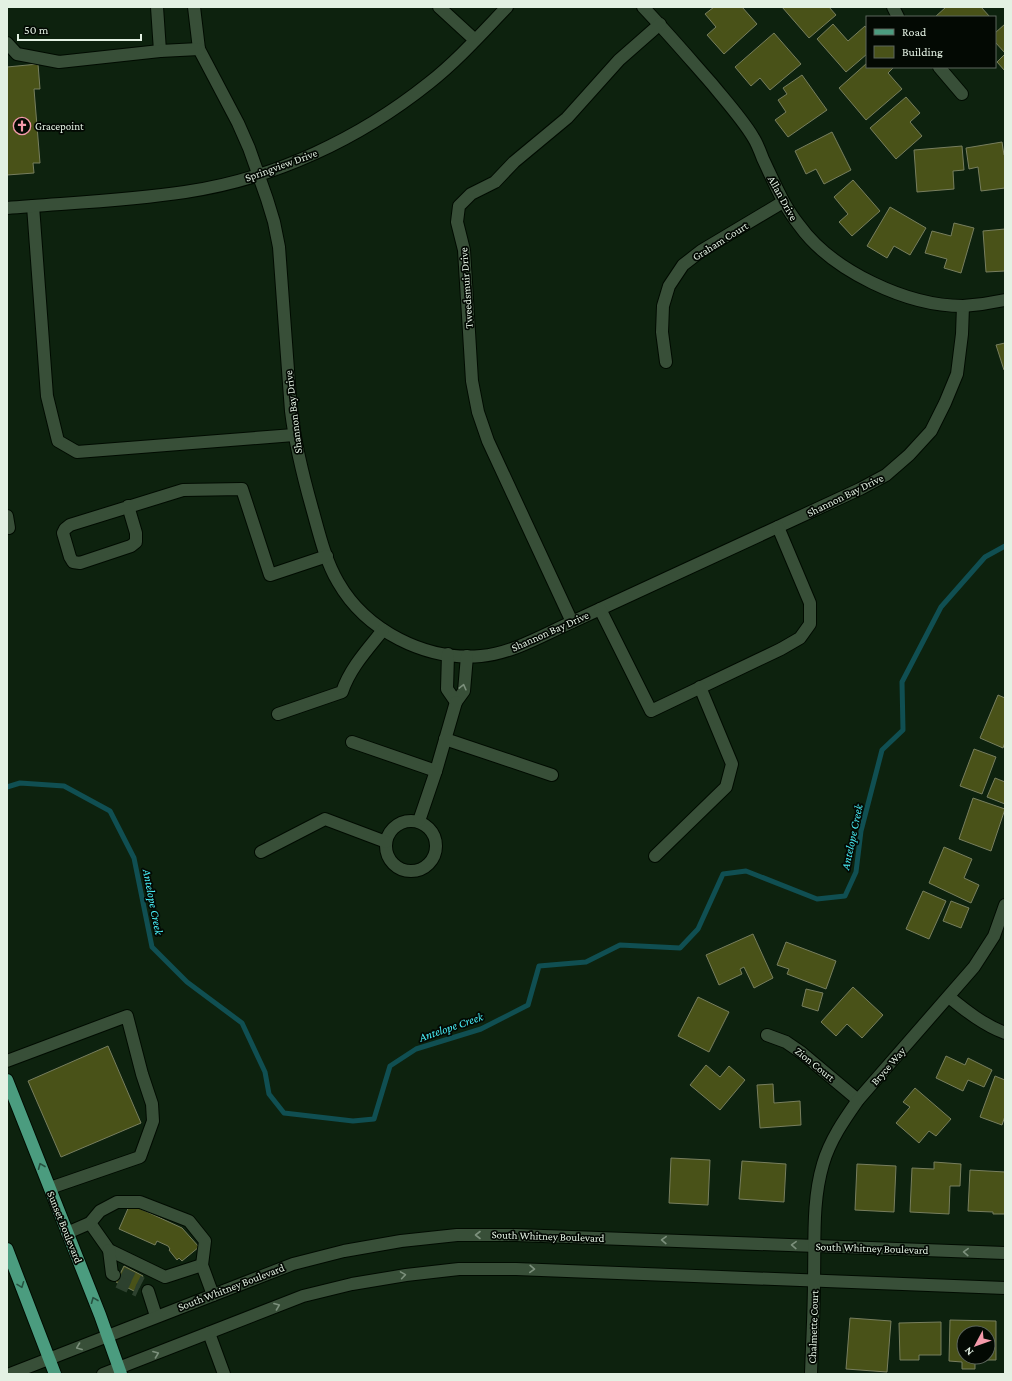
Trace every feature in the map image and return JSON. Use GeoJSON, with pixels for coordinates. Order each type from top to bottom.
{"type":"FeatureCollection","features":[{"type":"Feature","properties":{"kind":"main road","name":"Sunset Boulevard"},"geometry":{"type":"LineString","coordinates":[[7,1080],[108,1336],[120,1371]]}},
{"type":"Feature","properties":{"kind":"main road"},"geometry":{"type":"LineString","coordinates":[[7,1249],[55,1374]]}},
{"type":"Feature","properties":{"kind":"street"},"geometry":{"type":"LineString","coordinates":[[157,7],[160,51]]}},
{"type":"Feature","properties":{"kind":"street"},"geometry":{"type":"LineString","coordinates":[[7,44],[18,54],[59,62],[160,51],[199,49],[194,7]]}},
{"type":"Feature","properties":{"kind":"street"},"geometry":{"type":"LineString","coordinates":[[439,7],[475,40]]}},
{"type":"Feature","properties":{"kind":"street","name":"Springview Drive"},"geometry":{"type":"LineString","coordinates":[[7,208],[140,198],[186,192],[227,184],[258,175],[312,155],[340,141],[398,106],[429,83],[475,40],[507,7]]}},
{"type":"Feature","properties":{"kind":"street","name":"Allan Drive"},"geometry":{"type":"LineString","coordinates":[[643,7],[660,24],[729,105],[753,136],[783,202],[799,226],[820,247],[846,268],[859,276],[900,295],[933,303],[963,306],[1005,300]]}},
{"type":"Feature","properties":{"kind":"street"},"geometry":{"type":"LineString","coordinates":[[893,7],[898,16]]}},
{"type":"Feature","properties":{"kind":"street","name":"Tweedsmuir Drive"},"geometry":{"type":"LineString","coordinates":[[572,622],[488,442],[478,412],[472,381],[464,250],[457,222],[459,206],[471,194],[495,182],[514,162],[567,118],[619,60],[660,24]]}},
{"type":"Feature","properties":{"kind":"street","name":"Shannon Bay Drive"},"geometry":{"type":"LineString","coordinates":[[199,49],[238,123],[249,148],[274,222],[279,247],[294,435],[298,458],[327,556],[338,582],[354,604],[378,627],[402,640],[426,650],[457,656],[482,656],[505,651],[535,639],[778,528],[860,490],[886,475],[909,455],[931,431],[945,404],[957,374],[962,334],[963,306]]}},
{"type":"Feature","properties":{"kind":"street"},"geometry":{"type":"LineString","coordinates":[[940,68],[962,94]]}},
{"type":"Feature","properties":{"kind":"street","name":"Graham Court"},"geometry":{"type":"LineString","coordinates":[[666,362],[662,332],[663,306],[669,286],[683,265],[701,251],[783,202]]}},
{"type":"Feature","properties":{"kind":"street"},"geometry":{"type":"LineString","coordinates":[[33,206],[46,396],[58,441],[77,452],[294,435]]}},
{"type":"Feature","properties":{"kind":"street"},"geometry":{"type":"LineString","coordinates":[[128,506],[136,534],[136,542],[131,546],[80,563],[73,562],[70,557],[63,533],[70,525],[128,506],[183,490],[242,489],[270,575],[327,556]]}},
{"type":"Feature","properties":{"kind":"street"},"geometry":{"type":"LineString","coordinates":[[7,516],[9,528]]}},
{"type":"Feature","properties":{"kind":"street"},"geometry":{"type":"LineString","coordinates":[[600,609],[651,711],[781,649],[800,638],[810,624],[810,603],[778,528]]}},
{"type":"Feature","properties":{"kind":"street"},"geometry":{"type":"LineString","coordinates":[[278,714],[342,692],[346,678],[383,630]]}},
{"type":"Feature","properties":{"kind":"street"},"geometry":{"type":"LineString","coordinates":[[448,654],[447,689],[456,702]]}},
{"type":"Feature","properties":{"kind":"street"},"geometry":{"type":"LineString","coordinates":[[419,822],[436,771],[456,702],[464,691],[467,656]]}},
{"type":"Feature","properties":{"kind":"street"},"geometry":{"type":"LineString","coordinates":[[655,856],[726,787],[732,764],[700,687]]}},
{"type":"Feature","properties":{"kind":"street"},"geometry":{"type":"LineString","coordinates":[[445,739],[552,775]]}},
{"type":"Feature","properties":{"kind":"street"},"geometry":{"type":"LineString","coordinates":[[352,742],[436,771]]}},
{"type":"Feature","properties":{"kind":"street"},"geometry":{"type":"LineString","coordinates":[[261,852],[325,819],[386,842]]}},
{"type":"Feature","properties":{"kind":"street"},"geometry":{"type":"LineString","coordinates":[[409,820],[419,822],[428,826],[434,834],[437,844],[436,854],[431,863],[423,869],[413,872],[403,870],[394,865],[388,858],[385,848],[387,838],[392,829],[400,823],[409,820]]}},
{"type":"Feature","properties":{"kind":"street","name":"Bryce Way"},"geometry":{"type":"LineString","coordinates":[[814,1246],[818,1187],[823,1163],[831,1143],[843,1121],[858,1100],[974,968],[994,936],[1005,905]]}},
{"type":"Feature","properties":{"kind":"street"},"geometry":{"type":"LineString","coordinates":[[949,997],[970,1014],[996,1030],[1005,1033]]}},
{"type":"Feature","properties":{"kind":"street"},"geometry":{"type":"LineString","coordinates":[[7,1061],[128,1016],[142,1074],[152,1104],[153,1121],[140,1157],[50,1188]]}},
{"type":"Feature","properties":{"kind":"street","name":"Zion Court"},"geometry":{"type":"LineString","coordinates":[[767,1035],[786,1042],[802,1053],[858,1100]]}},
{"type":"Feature","properties":{"kind":"street"},"geometry":{"type":"LineString","coordinates":[[67,1233],[90,1223],[100,1211],[117,1202],[140,1202],[189,1221],[205,1241],[202,1265],[213,1295]]}},
{"type":"Feature","properties":{"kind":"street"},"geometry":{"type":"LineString","coordinates":[[90,1223],[109,1250],[112,1274],[118,1277]]}},
{"type":"Feature","properties":{"kind":"street","name":"South Whitney Boulevard"},"geometry":{"type":"LineString","coordinates":[[10,1374],[293,1264],[344,1251],[401,1241],[457,1235],[516,1234],[1005,1254]]}},
{"type":"Feature","properties":{"kind":"street","name":"Chalmette Court"},"geometry":{"type":"LineString","coordinates":[[811,1374],[814,1246]]}},
{"type":"Feature","properties":{"kind":"street"},"geometry":{"type":"LineString","coordinates":[[109,1250],[165,1277]]}},
{"type":"Feature","properties":{"kind":"street"},"geometry":{"type":"LineString","coordinates":[[156,1316],[143,1289],[165,1277],[202,1265]]}},
{"type":"Feature","properties":{"kind":"street"},"geometry":{"type":"LineString","coordinates":[[103,1374],[120,1371],[209,1333],[303,1296],[352,1284],[406,1275],[459,1269],[516,1269],[1005,1288]]}},
{"type":"Feature","properties":{"kind":"street"},"geometry":{"type":"LineString","coordinates":[[209,1333],[224,1374]]}},
{"type":"Feature","properties":{"kind":"building"},"geometry":{"type":"Polygon","coordinates":[[[714,7],[742,7],[757,24],[724,54],[707,35],[716,27],[705,14],[714,7]]]}},
{"type":"Feature","properties":{"kind":"building"},"geometry":{"type":"Polygon","coordinates":[[[782,7],[829,7],[836,15],[809,38],[782,7]]]}},
{"type":"Feature","properties":{"kind":"building"},"geometry":{"type":"Polygon","coordinates":[[[946,7],[981,7],[989,16],[936,16],[946,7]]]}},
{"type":"Feature","properties":{"kind":"building"},"geometry":{"type":"Polygon","coordinates":[[[833,24],[848,41],[865,26],[866,55],[846,72],[817,39],[833,24]]]}},
{"type":"Feature","properties":{"kind":"building"},"geometry":{"type":"Polygon","coordinates":[[[1005,24],[1005,53],[996,43],[996,32],[1005,24]]]}},
{"type":"Feature","properties":{"kind":"building"},"geometry":{"type":"Polygon","coordinates":[[[774,33],[801,64],[770,90],[760,78],[751,86],[735,67],[774,33]]]}},
{"type":"Feature","properties":{"kind":"building"},"geometry":{"type":"Polygon","coordinates":[[[1005,54],[1005,71],[997,62],[1005,54]]]}},
{"type":"Feature","properties":{"kind":"building","name":"Gracepoint"},"geometry":{"type":"Polygon","coordinates":[[[38,64],[40,89],[34,89],[40,163],[33,163],[34,173],[7,175],[7,67],[38,64]]]}},
{"type":"Feature","properties":{"kind":"building"},"geometry":{"type":"Polygon","coordinates":[[[866,64],[866,68],[893,68],[888,73],[902,89],[866,120],[839,88],[866,64]]]}},
{"type":"Feature","properties":{"kind":"building"},"geometry":{"type":"Polygon","coordinates":[[[802,75],[827,110],[788,137],[775,120],[786,112],[778,100],[787,94],[783,88],[802,75]]]}},
{"type":"Feature","properties":{"kind":"building"},"geometry":{"type":"Polygon","coordinates":[[[906,97],[920,113],[910,122],[922,136],[896,159],[870,128],[906,97]]]}},
{"type":"Feature","properties":{"kind":"building"},"geometry":{"type":"Polygon","coordinates":[[[832,132],[851,170],[824,184],[816,169],[806,174],[795,151],[832,132]]]}},
{"type":"Feature","properties":{"kind":"building"},"geometry":{"type":"Polygon","coordinates":[[[1002,142],[1005,155],[1005,188],[981,191],[978,167],[969,169],[966,148],[1002,142]]]}},
{"type":"Feature","properties":{"kind":"building"},"geometry":{"type":"Polygon","coordinates":[[[962,146],[964,170],[953,171],[954,189],[917,192],[914,150],[962,146]]]}},
{"type":"Feature","properties":{"kind":"building"},"geometry":{"type":"Polygon","coordinates":[[[853,180],[880,211],[852,236],[839,222],[848,214],[834,197],[853,180]]]}},
{"type":"Feature","properties":{"kind":"building"},"geometry":{"type":"Polygon","coordinates":[[[890,207],[926,228],[910,255],[894,246],[887,258],[867,246],[890,207]]]}},
{"type":"Feature","properties":{"kind":"building"},"geometry":{"type":"Polygon","coordinates":[[[954,223],[974,228],[961,273],[944,268],[947,259],[925,253],[932,231],[951,236],[954,223]]]}},
{"type":"Feature","properties":{"kind":"building"},"geometry":{"type":"Polygon","coordinates":[[[1005,229],[1005,271],[986,272],[983,231],[1005,229]]]}},
{"type":"Feature","properties":{"kind":"building"},"geometry":{"type":"Polygon","coordinates":[[[1005,343],[1005,370],[1004,370],[996,345],[1005,343]]]}},
{"type":"Feature","properties":{"kind":"building"},"geometry":{"type":"Polygon","coordinates":[[[998,695],[1005,698],[1005,742],[1003,748],[980,738],[998,695]]]}},
{"type":"Feature","properties":{"kind":"building"},"geometry":{"type":"Polygon","coordinates":[[[974,749],[996,757],[982,794],[960,786],[974,749]]]}},
{"type":"Feature","properties":{"kind":"building"},"geometry":{"type":"Polygon","coordinates":[[[995,778],[1005,782],[1005,804],[987,797],[995,778]]]}},
{"type":"Feature","properties":{"kind":"building"},"geometry":{"type":"Polygon","coordinates":[[[973,798],[1005,809],[991,851],[959,839],[973,798]]]}},
{"type":"Feature","properties":{"kind":"building"},"geometry":{"type":"Polygon","coordinates":[[[944,847],[972,859],[964,878],[979,885],[971,903],[929,883],[944,847]]]}},
{"type":"Feature","properties":{"kind":"building"},"geometry":{"type":"Polygon","coordinates":[[[923,891],[946,901],[929,939],[906,929],[923,891]]]}},
{"type":"Feature","properties":{"kind":"building"},"geometry":{"type":"Polygon","coordinates":[[[951,901],[969,908],[961,928],[943,921],[951,901]]]}},
{"type":"Feature","properties":{"kind":"building"},"geometry":{"type":"Polygon","coordinates":[[[753,934],[773,978],[754,988],[744,967],[740,969],[742,974],[719,985],[706,955],[753,934]]]}},
{"type":"Feature","properties":{"kind":"building"},"geometry":{"type":"Polygon","coordinates":[[[786,942],[836,961],[826,989],[787,974],[789,969],[777,965],[786,942]]]}},
{"type":"Feature","properties":{"kind":"building"},"geometry":{"type":"Polygon","coordinates":[[[853,987],[883,1015],[862,1038],[847,1024],[836,1036],[821,1022],[853,987]]]}},
{"type":"Feature","properties":{"kind":"building"},"geometry":{"type":"Polygon","coordinates":[[[806,989],[823,993],[818,1011],[802,1006],[806,989]]]}},
{"type":"Feature","properties":{"kind":"building"},"geometry":{"type":"Polygon","coordinates":[[[698,997],[729,1012],[709,1052],[678,1036],[698,997]]]}},
{"type":"Feature","properties":{"kind":"building"},"geometry":{"type":"Polygon","coordinates":[[[108,1046],[141,1123],[61,1157],[28,1081],[108,1046]]]}},
{"type":"Feature","properties":{"kind":"building"},"geometry":{"type":"Polygon","coordinates":[[[946,1056],[965,1065],[968,1058],[992,1070],[984,1087],[968,1080],[963,1091],[936,1078],[946,1056]]]}},
{"type":"Feature","properties":{"kind":"building"},"geometry":{"type":"Polygon","coordinates":[[[706,1065],[720,1077],[729,1066],[745,1080],[720,1110],[690,1085],[706,1065]]]}},
{"type":"Feature","properties":{"kind":"building"},"geometry":{"type":"Polygon","coordinates":[[[995,1076],[1005,1080],[1005,1116],[1002,1125],[980,1117],[995,1076]]]}},
{"type":"Feature","properties":{"kind":"building"},"geometry":{"type":"Polygon","coordinates":[[[773,1084],[774,1103],[800,1101],[801,1125],[760,1128],[757,1085],[773,1084]]]}},
{"type":"Feature","properties":{"kind":"building"},"geometry":{"type":"Polygon","coordinates":[[[915,1088],[951,1119],[936,1136],[929,1131],[919,1143],[896,1123],[910,1107],[903,1102],[915,1088]]]}},
{"type":"Feature","properties":{"kind":"building"},"geometry":{"type":"Polygon","coordinates":[[[671,1158],[710,1160],[708,1205],[669,1203],[671,1158]]]}},
{"type":"Feature","properties":{"kind":"building"},"geometry":{"type":"Polygon","coordinates":[[[742,1161],[786,1164],[784,1202],[739,1199],[742,1161]]]}},
{"type":"Feature","properties":{"kind":"building"},"geometry":{"type":"Polygon","coordinates":[[[934,1162],[961,1164],[960,1186],[950,1186],[949,1214],[910,1212],[912,1168],[934,1169],[934,1162]]]}},
{"type":"Feature","properties":{"kind":"building"},"geometry":{"type":"Polygon","coordinates":[[[857,1164],[896,1166],[894,1212],[855,1210],[857,1164]]]}},
{"type":"Feature","properties":{"kind":"building"},"geometry":{"type":"Polygon","coordinates":[[[970,1170],[1005,1172],[1005,1214],[968,1211],[970,1170]]]}},
{"type":"Feature","properties":{"kind":"building"},"geometry":{"type":"Polygon","coordinates":[[[130,1204],[182,1228],[199,1247],[182,1261],[179,1258],[177,1260],[169,1250],[170,1249],[168,1246],[157,1241],[155,1245],[119,1229],[130,1204]]]}},
{"type":"Feature","properties":{"kind":"building"},"geometry":{"type":"Polygon","coordinates":[[[124,1266],[143,1276],[136,1292],[116,1282],[124,1266]]]}},
{"type":"Feature","properties":{"kind":"building"},"geometry":{"type":"Polygon","coordinates":[[[850,1318],[891,1321],[887,1372],[846,1369],[850,1318]]]}},
{"type":"Feature","properties":{"kind":"building"},"geometry":{"type":"Polygon","coordinates":[[[950,1320],[996,1321],[996,1325],[956,1325],[956,1362],[949,1361],[950,1320]]]}},
{"type":"Feature","properties":{"kind":"building"},"geometry":{"type":"Polygon","coordinates":[[[941,1322],[941,1355],[919,1355],[919,1360],[900,1360],[899,1323],[941,1322]]]}},
{"type":"Feature","properties":{"kind":"building"},"geometry":{"type":"Polygon","coordinates":[[[962,1365],[975,1365],[975,1369],[962,1369],[962,1365]]]}},
{"type":"Feature","properties":{"kind":"waterway","name":"Antelope Creek"},"geometry":{"type":"LineString","coordinates":[[7,787],[20,783],[64,786],[110,811],[134,858],[152,947],[187,982],[242,1023],[265,1072],[269,1094],[284,1113],[353,1121],[374,1119],[390,1066],[416,1049],[481,1029],[528,1005],[539,966],[586,962],[620,945],[680,948],[698,929],[723,874],[746,871],[817,899],[845,896],[856,872],[861,831],[882,750],[903,730],[902,682],[941,607],[985,557],[1005,546]]}},
{"type":"Feature","properties":{"kind":"tunnel"},"geometry":{"type":"LineString","coordinates":[[122,1273],[142,1283]]}},
{"type":"Feature","properties":{"kind":"tunnel"},"geometry":{"type":"LineString","coordinates":[[118,1282],[138,1291]]}},
{"type":"Feature","properties":{"kind":"place","name":"Gracepoint"},"geometry":{"type":"Point","coordinates":[22,126]}}]}
